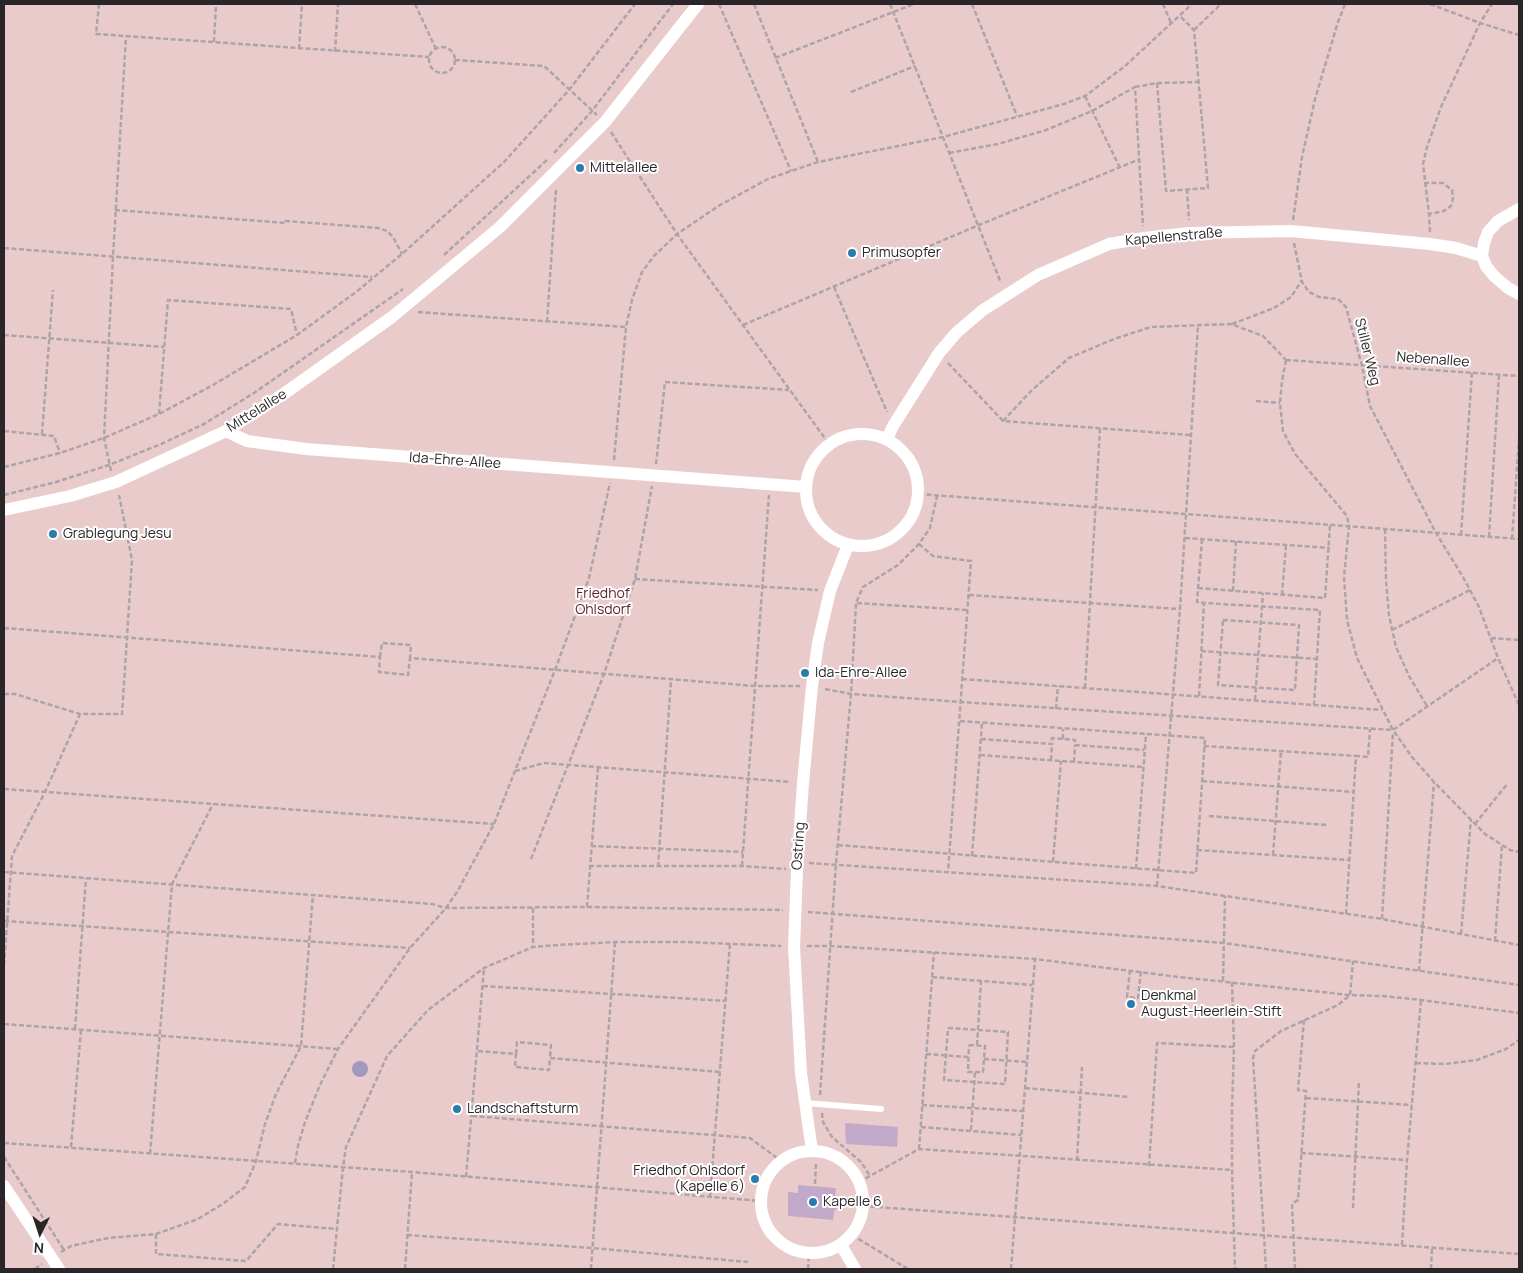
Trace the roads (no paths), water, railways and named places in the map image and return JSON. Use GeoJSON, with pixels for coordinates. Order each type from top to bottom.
{"type":"FeatureCollection","features":[{"type":"Feature","properties":{"kind":"street","name":"Mittelallee"},"geometry":{"type":"LineString","coordinates":[[4,510],[70,496],[116,482],[226,431],[285,393],[399,311],[500,227],[605,122],[698,4]]}},
{"type":"Feature","properties":{"kind":"street"},"geometry":{"type":"LineString","coordinates":[[1519,209],[1498,221],[1488,232],[1482,256],[1486,266],[1494,276],[1508,288],[1519,294]]}},
{"type":"Feature","properties":{"kind":"street","name":"Kapellenstraße"},"geometry":{"type":"LineString","coordinates":[[887,439],[893,426],[939,353],[977,315],[1006,294],[1038,275],[1110,244],[1190,233],[1291,231],[1430,244],[1456,248],[1482,256]]}},
{"type":"Feature","properties":{"kind":"street","name":"Ida-Ehre-Allee"},"geometry":{"type":"LineString","coordinates":[[226,431],[247,441],[306,449],[806,486]]}},
{"type":"Feature","properties":{"kind":"street"},"geometry":{"type":"LineString","coordinates":[[873,434],[887,439],[902,449],[912,463],[918,479],[919,494],[914,515],[902,531],[886,542],[867,547],[848,545],[830,536],[816,523],[808,506],[806,486],[809,470],[817,456],[830,444],[843,437],[873,434]]}},
{"type":"Feature","properties":{"kind":"street","name":"Ostring"},"geometry":{"type":"LineString","coordinates":[[814,1151],[801,1073],[794,947],[795,910],[803,783],[818,643],[830,591],[848,545]]}},
{"type":"Feature","properties":{"kind":"street"},"geometry":{"type":"LineString","coordinates":[[814,1151],[830,1154],[864,1179],[864,1206],[859,1223],[852,1235],[841,1244],[826,1252],[809,1253],[791,1249],[775,1238],[765,1223],[761,1200],[766,1179],[781,1161],[796,1154],[814,1151]]}},
{"type":"Feature","properties":{"kind":"street"},"geometry":{"type":"LineString","coordinates":[[4,1186],[59,1269]]}},
{"type":"Feature","properties":{"kind":"street"},"geometry":{"type":"LineString","coordinates":[[841,1244],[855,1269]]}},
{"type":"Feature","properties":{"kind":"lane"},"geometry":{"type":"LineString","coordinates":[[805,1103],[881,1109]]}},
{"type":"Feature","properties":{"kind":"place","name":"Mittelallee"},"geometry":{"type":"Point","coordinates":[580,168]}},
{"type":"Feature","properties":{"kind":"place","name":"Primusopfer"},"geometry":{"type":"Point","coordinates":[852,253]}},
{"type":"Feature","properties":{"kind":"place","name":"Grablegung Jesu"},"geometry":{"type":"Point","coordinates":[53,534]}},
{"type":"Feature","properties":{"kind":"place","name":"Ida-Ehre-Allee"},"geometry":{"type":"Point","coordinates":[805,673]}},
{"type":"Feature","properties":{"kind":"place","name":"Denkmal August-Heerlein-Stift"},"geometry":{"type":"Point","coordinates":[1131,1004]}},
{"type":"Feature","properties":{"kind":"place","name":"Landschaftsturm"},"geometry":{"type":"Point","coordinates":[457,1109]}},
{"type":"Feature","properties":{"kind":"place","name":"Friedhof Ohlsdorf (Kapelle 6)"},"geometry":{"type":"Point","coordinates":[755,1179]}},
{"type":"Feature","properties":{"kind":"place","name":"Kapelle 6"},"geometry":{"type":"Point","coordinates":[813,1202]}},
{"type":"Feature","properties":{"kind":"park label","name":"Friedhof Ohlsdorf"},"geometry":{"type":"Point","coordinates":[603,602]}}]}
